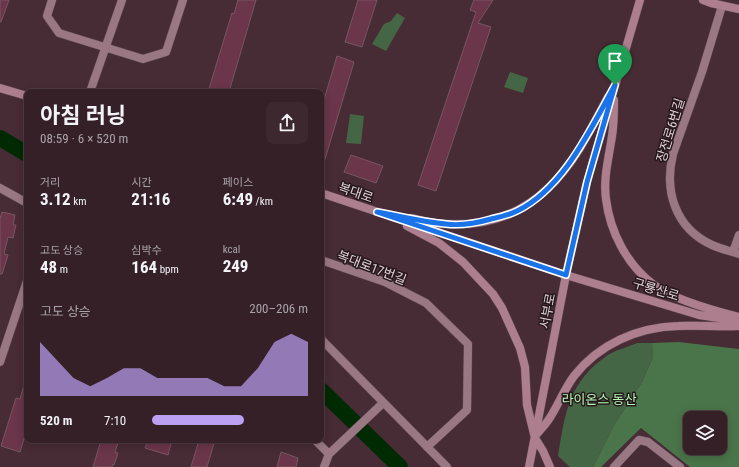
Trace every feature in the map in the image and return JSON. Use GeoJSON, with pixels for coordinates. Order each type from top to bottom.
{"type":"FeatureCollection","features":[{"type":"Feature","properties":{"kind":"main road","name":"서부로"},"geometry":{"type":"LineString","coordinates":[[529,467],[566,275],[587,182],[640,0]]}},
{"type":"Feature","properties":{"kind":"main road"},"geometry":{"type":"LineString","coordinates":[[703,0],[722,6],[739,9]]}},
{"type":"Feature","properties":{"kind":"main road"},"geometry":{"type":"LineString","coordinates":[[377,212],[446,224],[465,224],[483,222],[518,210],[550,187],[561,174],[580,148],[615,85]]}},
{"type":"Feature","properties":{"kind":"main road"},"geometry":{"type":"LineString","coordinates":[[615,85],[612,135],[606,177],[606,199],[611,223],[618,241],[628,258],[654,285],[668,293],[695,304],[739,317]]}},
{"type":"Feature","properties":{"kind":"main road"},"geometry":{"type":"LineString","coordinates":[[0,88],[24,95]]}},
{"type":"Feature","properties":{"kind":"main road","name":"복대로"},"geometry":{"type":"LineString","coordinates":[[324,194],[566,275]]}},
{"type":"Feature","properties":{"kind":"main road"},"geometry":{"type":"LineString","coordinates":[[377,212],[440,243],[463,262],[493,294],[502,308],[520,348],[525,367],[527,405],[535,438],[550,467]]}},
{"type":"Feature","properties":{"kind":"main road","name":"구룡산로"},"geometry":{"type":"LineString","coordinates":[[566,275],[601,284],[699,315],[739,321]]}},
{"type":"Feature","properties":{"kind":"main road"},"geometry":{"type":"LineString","coordinates":[[535,438],[550,417],[574,376],[588,361],[618,340],[635,332],[654,328],[678,326],[739,326]]}},
{"type":"Feature","properties":{"kind":"street"},"geometry":{"type":"LineString","coordinates":[[52,0],[47,16],[59,33],[143,59],[166,52],[183,0]]}},
{"type":"Feature","properties":{"kind":"street"},"geometry":{"type":"LineString","coordinates":[[91,89],[122,0]]}},
{"type":"Feature","properties":{"kind":"street","name":"장전로6번길"},"geometry":{"type":"LineString","coordinates":[[722,6],[702,72],[673,154],[670,166],[670,188],[675,208],[688,227],[699,238],[713,245],[736,253]]}},
{"type":"Feature","properties":{"kind":"street"},"geometry":{"type":"LineString","coordinates":[[0,188],[24,201]]}},
{"type":"Feature","properties":{"kind":"street"},"geometry":{"type":"LineString","coordinates":[[736,253],[739,235]]}},
{"type":"Feature","properties":{"kind":"street","name":"복대로17번길"},"geometry":{"type":"LineString","coordinates":[[324,261],[386,282],[426,303],[468,344],[467,410],[427,447]]}},
{"type":"Feature","properties":{"kind":"street"},"geometry":{"type":"LineString","coordinates":[[0,362],[24,289]]}},
{"type":"Feature","properties":{"kind":"street"},"geometry":{"type":"LineString","coordinates":[[324,342],[447,467]]}},
{"type":"Feature","properties":{"kind":"street"},"geometry":{"type":"LineString","coordinates":[[324,467],[329,454],[383,402]]}},
{"type":"Feature","properties":{"kind":"street"},"geometry":{"type":"LineString","coordinates":[[614,467],[639,440],[648,442],[680,467]]}},
{"type":"Feature","properties":{"kind":"street"},"geometry":{"type":"LineString","coordinates":[[318,443],[329,454]]}},
{"type":"Feature","properties":{"kind":"green space"},"geometry":{"type":"Polygon","coordinates":[[[397,13],[405,18],[386,51],[372,44],[384,24],[391,21],[397,13]]]}},
{"type":"Feature","properties":{"kind":"green space"},"geometry":{"type":"Polygon","coordinates":[[[510,72],[528,78],[523,93],[504,87],[510,72]]]}},
{"type":"Feature","properties":{"kind":"green space"},"geometry":{"type":"Polygon","coordinates":[[[350,114],[364,116],[361,144],[346,143],[350,114]]]}},
{"type":"Feature","properties":{"kind":"green space"},"geometry":{"type":"Polygon","coordinates":[[[679,342],[739,349],[739,467],[690,467],[641,428],[601,467],[593,467],[614,425],[642,382],[653,357],[652,343],[679,342]]]}},
{"type":"Feature","properties":{"kind":"green space","name":"라이온스 동산"},"geometry":{"type":"Polygon","coordinates":[[[637,343],[652,343],[653,357],[642,382],[614,425],[593,467],[570,467],[558,456],[563,426],[571,399],[577,387],[595,365],[608,355],[637,343]]]}},
{"type":"Feature","properties":{"kind":"building"},"geometry":{"type":"Polygon","coordinates":[[[0,0],[9,0],[1,22],[0,22],[0,0]]]}},
{"type":"Feature","properties":{"kind":"building"},"geometry":{"type":"Polygon","coordinates":[[[238,0],[256,0],[230,89],[209,89],[232,13],[234,14],[238,0]]]}},
{"type":"Feature","properties":{"kind":"building"},"geometry":{"type":"Polygon","coordinates":[[[358,0],[377,0],[362,47],[345,42],[358,0]]]}},
{"type":"Feature","properties":{"kind":"building"},"geometry":{"type":"Polygon","coordinates":[[[474,0],[493,0],[478,23],[491,27],[436,191],[418,185],[476,12],[470,10],[474,0]]]}},
{"type":"Feature","properties":{"kind":"building"},"geometry":{"type":"Polygon","coordinates":[[[337,56],[354,62],[324,163],[324,100],[337,56]]]}},
{"type":"Feature","properties":{"kind":"building"},"geometry":{"type":"Polygon","coordinates":[[[351,155],[383,166],[376,183],[344,172],[351,155]]]}},
{"type":"Feature","properties":{"kind":"building"},"geometry":{"type":"Polygon","coordinates":[[[2,212],[15,215],[13,225],[16,225],[13,238],[8,237],[4,254],[8,255],[2,274],[0,274],[0,218],[2,212]]]}},
{"type":"Feature","properties":{"kind":"building"},"geometry":{"type":"Polygon","coordinates":[[[24,385],[24,439],[20,452],[1,446],[16,398],[20,399],[24,385]]]}},
{"type":"Feature","properties":{"kind":"building"},"geometry":{"type":"Polygon","coordinates":[[[100,443],[118,443],[115,452],[118,453],[112,467],[93,467],[100,443]]]}},
{"type":"Feature","properties":{"kind":"building"},"geometry":{"type":"Polygon","coordinates":[[[147,443],[171,443],[168,455],[145,448],[147,443]]]}},
{"type":"Feature","properties":{"kind":"building"},"geometry":{"type":"Polygon","coordinates":[[[198,443],[214,443],[207,467],[191,467],[198,443]]]}},
{"type":"Feature","properties":{"kind":"building"},"geometry":{"type":"Polygon","coordinates":[[[281,452],[298,458],[296,467],[277,467],[281,452]]]}},
{"type":"Feature","properties":{"kind":"waterway"},"geometry":{"type":"LineString","coordinates":[[0,138],[24,152]]}},
{"type":"Feature","properties":{"kind":"waterway"},"geometry":{"type":"LineString","coordinates":[[324,393],[400,467]]}},
{"type":"Feature","properties":{"kind":"route"},"geometry":{"type":"LineString","coordinates":[[615,85],[587,182],[566,275],[377,212],[427,222],[465,224],[483,222],[518,210],[550,187],[561,174],[580,148],[615,85]]}}]}
